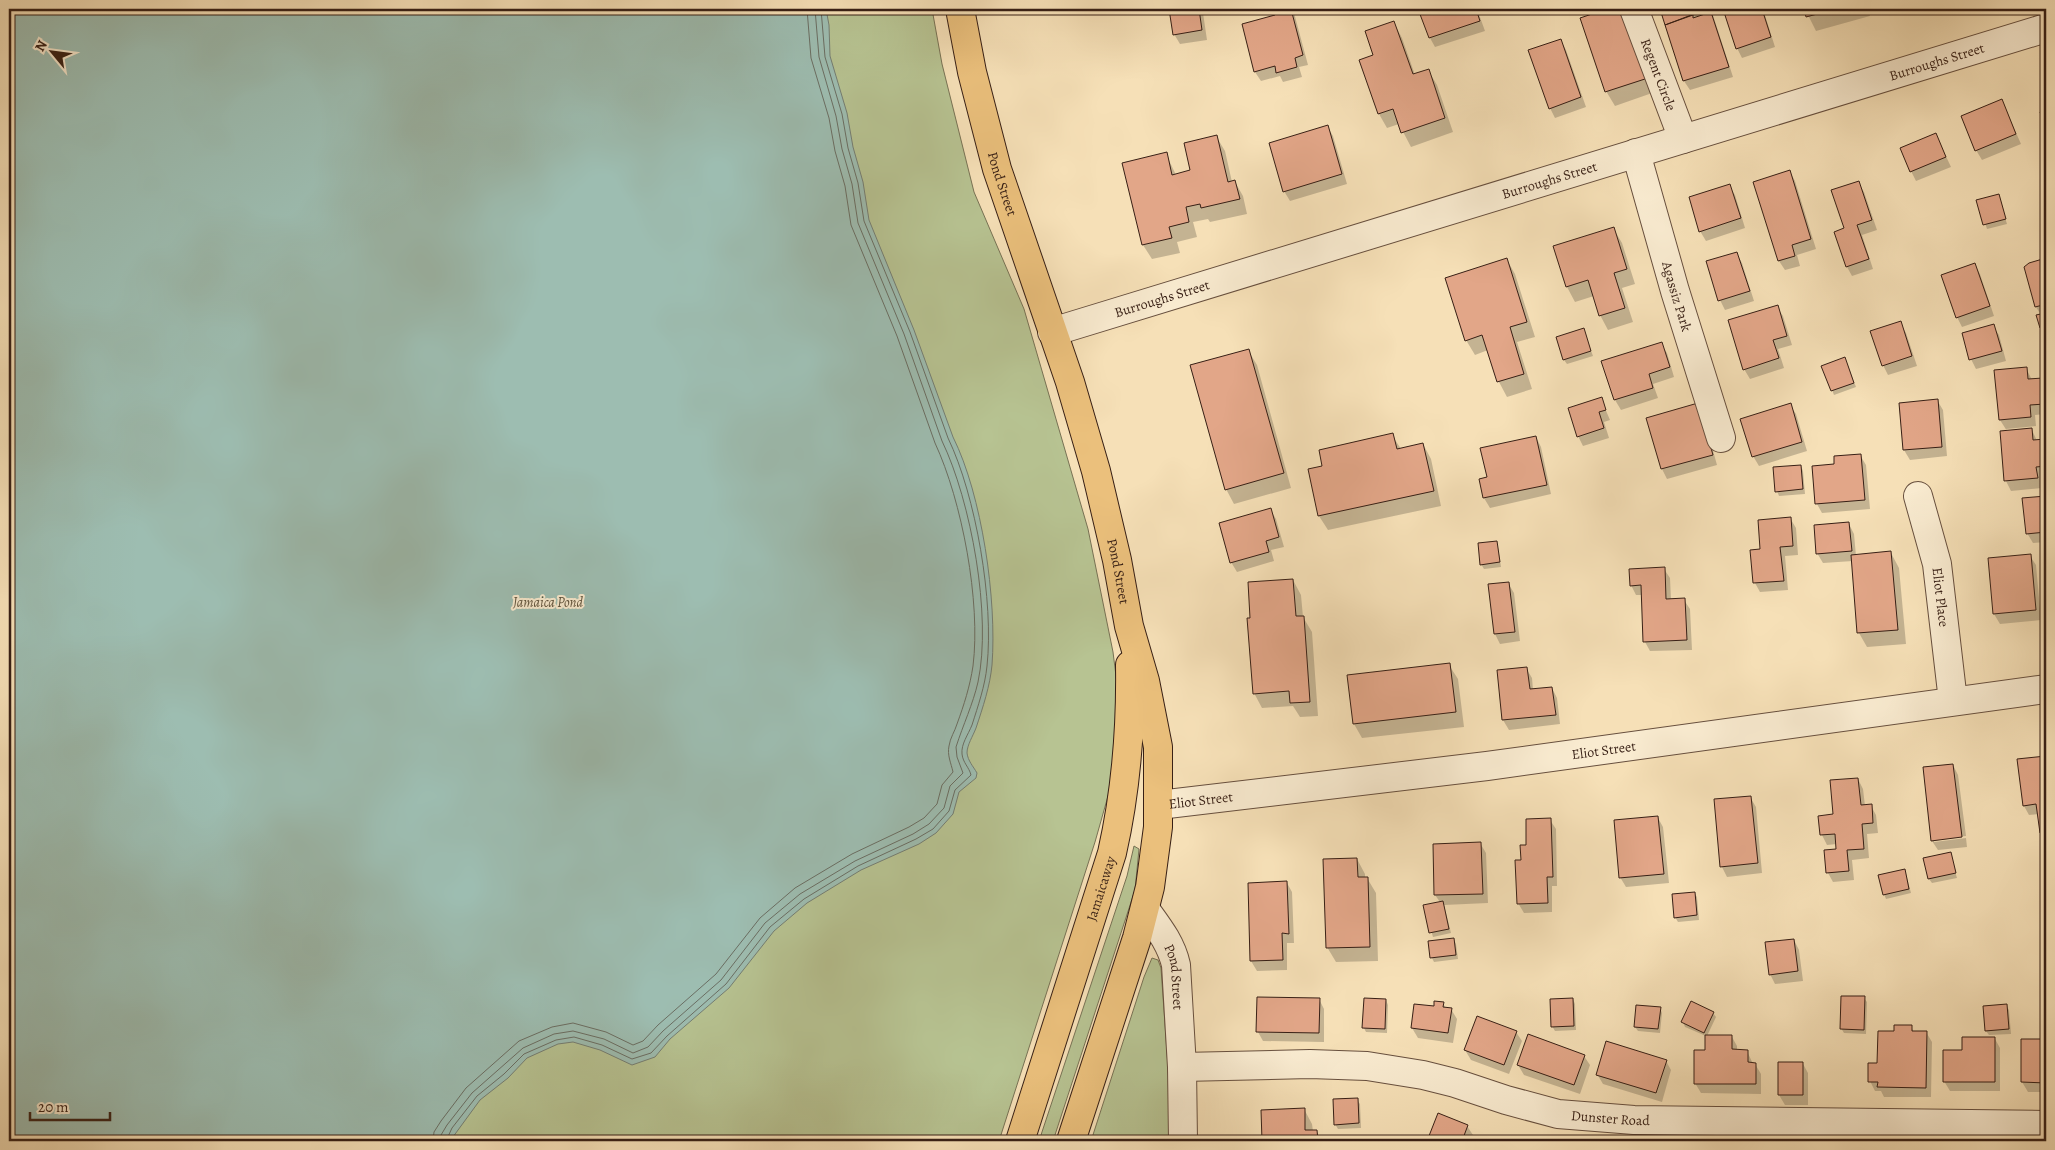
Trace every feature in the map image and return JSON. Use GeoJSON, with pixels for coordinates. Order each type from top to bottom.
{"type":"FeatureCollection","features":[{"type":"Feature","properties":{"kind":"highway","name":"Pond Street"},"geometry":{"type":"LineString","coordinates":[[960,9],[972,72],[997,169],[1070,382],[1096,471],[1117,560],[1129,626],[1145,681],[1156,733],[1159,806],[1154,860],[1145,909]]}},
{"type":"Feature","properties":{"kind":"highway","name":"Jamaicaway"},"geometry":{"type":"LineString","coordinates":[[1020,1141],[1107,871],[1120,821],[1127,767],[1130,704],[1129,626]]}},
{"type":"Feature","properties":{"kind":"highway"},"geometry":{"type":"LineString","coordinates":[[1071,1141],[1145,909]]}},
{"type":"Feature","properties":{"kind":"street","name":"Regent Circle"},"geometry":{"type":"LineString","coordinates":[[1634,9],[1683,139]]}},
{"type":"Feature","properties":{"kind":"street","name":"Burroughs Street"},"geometry":{"type":"LineString","coordinates":[[1052,332],[2046,28]]}},
{"type":"Feature","properties":{"kind":"street","name":"Agassiz Park"},"geometry":{"type":"LineString","coordinates":[[1636,154],[1721,438]]}},
{"type":"Feature","properties":{"kind":"street","name":"Eliot Place"},"geometry":{"type":"LineString","coordinates":[[1918,496],[1937,564],[1953,702]]}},
{"type":"Feature","properties":{"kind":"street","name":"Eliot Street"},"geometry":{"type":"LineString","coordinates":[[1159,806],[1487,766],[2046,689]]}},
{"type":"Feature","properties":{"kind":"street","name":"Pond Street"},"geometry":{"type":"LineString","coordinates":[[1145,909],[1164,935],[1174,955],[1176,965],[1182,1067],[1183,1141]]}},
{"type":"Feature","properties":{"kind":"street","name":"Dunster Road"},"geometry":{"type":"LineString","coordinates":[[1182,1067],[1310,1064],[1367,1066],[1423,1075],[1455,1083],[1506,1100],[1558,1114],[1634,1120],[2046,1124]]}},
{"type":"Feature","properties":{"kind":"green space","name":"Jamaica Pond"},"geometry":{"type":"Polygon","coordinates":[[[9,9],[932,9],[942,64],[974,192],[1024,309],[1088,529],[1113,652],[1120,708],[1110,789],[1095,842],[999,1141],[9,1141],[9,9]]]}},
{"type":"Feature","properties":{"kind":"green space"},"geometry":{"type":"Polygon","coordinates":[[[1134,846],[1139,849],[1135,890],[1053,1141],[1039,1141],[1127,876],[1134,846]]]}},
{"type":"Feature","properties":{"kind":"green space"},"geometry":{"type":"Polygon","coordinates":[[[1152,958],[1158,960],[1161,968],[1171,1141],[1091,1141],[1144,977],[1152,958]]]}},
{"type":"Feature","properties":{"kind":"water","name":"Jamaica Pond"},"geometry":{"type":"Polygon","coordinates":[[[9,9],[826,9],[829,25],[830,56],[847,113],[853,147],[863,182],[869,220],[914,330],[963,461],[972,488],[985,548],[992,610],[992,665],[984,704],[967,750],[968,759],[977,773],[976,778],[959,792],[953,814],[936,833],[919,844],[861,870],[807,903],[774,931],[729,988],[670,1039],[655,1057],[632,1065],[600,1050],[573,1042],[558,1044],[527,1058],[508,1078],[480,1100],[450,1141],[9,1141],[9,9]]]}},
{"type":"Feature","properties":{"kind":"building"},"geometry":{"type":"Polygon","coordinates":[[[1169,9],[1199,9],[1202,30],[1173,35],[1169,9]]]}},
{"type":"Feature","properties":{"kind":"building"},"geometry":{"type":"Polygon","coordinates":[[[1273,9],[1291,9],[1303,55],[1295,58],[1297,67],[1276,73],[1275,66],[1254,72],[1242,24],[1275,15],[1273,9]]]}},
{"type":"Feature","properties":{"kind":"building"},"geometry":{"type":"Polygon","coordinates":[[[1418,9],[1476,9],[1480,21],[1429,38],[1418,9]]]}},
{"type":"Feature","properties":{"kind":"building"},"geometry":{"type":"Polygon","coordinates":[[[1596,9],[1624,9],[1648,78],[1605,92],[1580,18],[1598,12],[1596,9]]]}},
{"type":"Feature","properties":{"kind":"building"},"geometry":{"type":"Polygon","coordinates":[[[1660,9],[1707,9],[1665,25],[1660,9]]]}},
{"type":"Feature","properties":{"kind":"building"},"geometry":{"type":"Polygon","coordinates":[[[1723,9],[1762,9],[1771,37],[1736,49],[1723,9]]]}},
{"type":"Feature","properties":{"kind":"building"},"geometry":{"type":"Polygon","coordinates":[[[1804,9],[1836,9],[1806,17],[1804,9]]]}},
{"type":"Feature","properties":{"kind":"building"},"geometry":{"type":"Polygon","coordinates":[[[1711,12],[1729,67],[1683,81],[1665,25],[1693,15],[1693,18],[1711,12]]]}},
{"type":"Feature","properties":{"kind":"building"},"geometry":{"type":"Polygon","coordinates":[[[1394,21],[1413,74],[1429,69],[1445,118],[1401,133],[1393,109],[1378,114],[1359,60],[1373,55],[1365,31],[1394,21]]]}},
{"type":"Feature","properties":{"kind":"building"},"geometry":{"type":"Polygon","coordinates":[[[1561,39],[1581,97],[1549,109],[1528,50],[1561,39]]]}},
{"type":"Feature","properties":{"kind":"building"},"geometry":{"type":"Polygon","coordinates":[[[2002,99],[2016,134],[1975,151],[1961,116],[2002,99]]]}},
{"type":"Feature","properties":{"kind":"building"},"geometry":{"type":"Polygon","coordinates":[[[2046,110],[2046,127],[2040,112],[2046,110]]]}},
{"type":"Feature","properties":{"kind":"building"},"geometry":{"type":"Polygon","coordinates":[[[1328,125],[1342,174],[1283,192],[1269,143],[1328,125]]]}},
{"type":"Feature","properties":{"kind":"building"},"geometry":{"type":"Polygon","coordinates":[[[1936,133],[1946,157],[1910,172],[1900,148],[1936,133]]]}},
{"type":"Feature","properties":{"kind":"building"},"geometry":{"type":"Polygon","coordinates":[[[1217,135],[1228,182],[1235,180],[1240,199],[1201,208],[1200,204],[1186,207],[1189,222],[1169,227],[1172,238],[1142,245],[1122,163],[1167,152],[1172,175],[1190,170],[1184,143],[1217,135]]]}},
{"type":"Feature","properties":{"kind":"building"},"geometry":{"type":"Polygon","coordinates":[[[1790,170],[1811,239],[1792,245],[1795,256],[1778,261],[1753,182],[1790,170]]]}},
{"type":"Feature","properties":{"kind":"building"},"geometry":{"type":"Polygon","coordinates":[[[1859,181],[1872,220],[1857,225],[1869,259],[1846,267],[1834,232],[1844,228],[1831,190],[1859,181]]]}},
{"type":"Feature","properties":{"kind":"building"},"geometry":{"type":"Polygon","coordinates":[[[1730,184],[1741,218],[1699,232],[1689,197],[1730,184]]]}},
{"type":"Feature","properties":{"kind":"building"},"geometry":{"type":"Polygon","coordinates":[[[1999,194],[2006,219],[1983,225],[1976,200],[1999,194]]]}},
{"type":"Feature","properties":{"kind":"building"},"geometry":{"type":"Polygon","coordinates":[[[1614,227],[1627,269],[1614,273],[1625,308],[1599,316],[1588,280],[1566,287],[1553,246],[1614,227]]]}},
{"type":"Feature","properties":{"kind":"building"},"geometry":{"type":"Polygon","coordinates":[[[1737,252],[1750,291],[1718,301],[1706,261],[1737,252]]]}},
{"type":"Feature","properties":{"kind":"building"},"geometry":{"type":"Polygon","coordinates":[[[1507,258],[1527,322],[1510,327],[1524,374],[1497,382],[1482,335],[1465,341],[1445,278],[1507,258]]]}},
{"type":"Feature","properties":{"kind":"building"},"geometry":{"type":"Polygon","coordinates":[[[2046,258],[2046,326],[2040,328],[2036,315],[2045,313],[2043,305],[2035,307],[2024,267],[2029,263],[2046,258]]]}},
{"type":"Feature","properties":{"kind":"building"},"geometry":{"type":"Polygon","coordinates":[[[1975,263],[1990,306],[1956,318],[1941,275],[1975,263]]]}},
{"type":"Feature","properties":{"kind":"building"},"geometry":{"type":"Polygon","coordinates":[[[1778,305],[1787,336],[1773,340],[1779,358],[1743,370],[1728,320],[1778,305]]]}},
{"type":"Feature","properties":{"kind":"building"},"geometry":{"type":"Polygon","coordinates":[[[1901,321],[1912,356],[1882,366],[1870,331],[1901,321]]]}},
{"type":"Feature","properties":{"kind":"building"},"geometry":{"type":"Polygon","coordinates":[[[1994,324],[2002,351],[1969,360],[1962,333],[1994,324]]]}},
{"type":"Feature","properties":{"kind":"building"},"geometry":{"type":"Polygon","coordinates":[[[1584,328],[1591,351],[1563,360],[1556,337],[1584,328]]]}},
{"type":"Feature","properties":{"kind":"building"},"geometry":{"type":"Polygon","coordinates":[[[1662,342],[1670,367],[1649,374],[1653,388],[1614,400],[1601,361],[1662,342]]]}},
{"type":"Feature","properties":{"kind":"building"},"geometry":{"type":"Polygon","coordinates":[[[1249,349],[1284,473],[1225,490],[1190,365],[1249,349]]]}},
{"type":"Feature","properties":{"kind":"building"},"geometry":{"type":"Polygon","coordinates":[[[1845,357],[1854,383],[1831,391],[1821,366],[1845,357]]]}},
{"type":"Feature","properties":{"kind":"building"},"geometry":{"type":"Polygon","coordinates":[[[2027,367],[2028,379],[2043,378],[2045,404],[2030,405],[2031,417],[1999,420],[1994,370],[2027,367]]]}},
{"type":"Feature","properties":{"kind":"building"},"geometry":{"type":"Polygon","coordinates":[[[1602,397],[1606,410],[1599,412],[1604,428],[1577,437],[1568,408],[1602,397]]]}},
{"type":"Feature","properties":{"kind":"building"},"geometry":{"type":"Polygon","coordinates":[[[1938,399],[1942,447],[1903,450],[1899,403],[1938,399]]]}},
{"type":"Feature","properties":{"kind":"building"},"geometry":{"type":"Polygon","coordinates":[[[1698,403],[1713,455],[1661,469],[1646,418],[1698,403]]]}},
{"type":"Feature","properties":{"kind":"building"},"geometry":{"type":"Polygon","coordinates":[[[1791,403],[1802,442],[1752,457],[1740,419],[1791,403]]]}},
{"type":"Feature","properties":{"kind":"building"},"geometry":{"type":"Polygon","coordinates":[[[2032,428],[2033,440],[2046,439],[2046,466],[2036,467],[2038,478],[2004,481],[2000,431],[2032,428]]]}},
{"type":"Feature","properties":{"kind":"building"},"geometry":{"type":"Polygon","coordinates":[[[1393,433],[1397,449],[1423,443],[1434,491],[1318,516],[1308,469],[1322,466],[1319,450],[1393,433]]]}},
{"type":"Feature","properties":{"kind":"building"},"geometry":{"type":"Polygon","coordinates":[[[1536,436],[1547,485],[1483,498],[1479,479],[1487,477],[1480,448],[1536,436]]]}},
{"type":"Feature","properties":{"kind":"building"},"geometry":{"type":"Polygon","coordinates":[[[1861,454],[1865,500],[1815,504],[1812,466],[1834,464],[1834,456],[1861,454]]]}},
{"type":"Feature","properties":{"kind":"building"},"geometry":{"type":"Polygon","coordinates":[[[1801,465],[1803,489],[1775,492],[1773,467],[1801,465]]]}},
{"type":"Feature","properties":{"kind":"building"},"geometry":{"type":"Polygon","coordinates":[[[2046,496],[2046,532],[2026,534],[2022,498],[2046,496]]]}},
{"type":"Feature","properties":{"kind":"building"},"geometry":{"type":"Polygon","coordinates":[[[1271,508],[1279,537],[1266,541],[1269,552],[1230,563],[1219,523],[1271,508]]]}},
{"type":"Feature","properties":{"kind":"building"},"geometry":{"type":"Polygon","coordinates":[[[1791,517],[1793,546],[1780,547],[1784,581],[1753,583],[1750,550],[1760,549],[1758,520],[1791,517]]]}},
{"type":"Feature","properties":{"kind":"building"},"geometry":{"type":"Polygon","coordinates":[[[1849,522],[1852,551],[1816,554],[1814,525],[1849,522]]]}},
{"type":"Feature","properties":{"kind":"building"},"geometry":{"type":"Polygon","coordinates":[[[1497,541],[1500,562],[1480,565],[1478,543],[1497,541]]]}},
{"type":"Feature","properties":{"kind":"building"},"geometry":{"type":"Polygon","coordinates":[[[1891,551],[1898,630],[1857,633],[1851,555],[1891,551]]]}},
{"type":"Feature","properties":{"kind":"building"},"geometry":{"type":"Polygon","coordinates":[[[2031,554],[2036,610],[1993,614],[1988,558],[2031,554]]]}},
{"type":"Feature","properties":{"kind":"building"},"geometry":{"type":"Polygon","coordinates":[[[1665,567],[1666,599],[1685,598],[1687,640],[1643,642],[1641,585],[1630,586],[1629,569],[1665,567]]]}},
{"type":"Feature","properties":{"kind":"building"},"geometry":{"type":"Polygon","coordinates":[[[1293,579],[1296,616],[1304,616],[1310,702],[1290,703],[1289,691],[1253,694],[1247,618],[1250,618],[1248,582],[1293,579]]]}},
{"type":"Feature","properties":{"kind":"building"},"geometry":{"type":"Polygon","coordinates":[[[1509,582],[1515,632],[1494,634],[1488,584],[1509,582]]]}},
{"type":"Feature","properties":{"kind":"building"},"geometry":{"type":"Polygon","coordinates":[[[1450,663],[1456,712],[1353,724],[1347,675],[1450,663]]]}},
{"type":"Feature","properties":{"kind":"building"},"geometry":{"type":"Polygon","coordinates":[[[1527,667],[1530,689],[1552,687],[1556,715],[1502,720],[1497,670],[1527,667]]]}},
{"type":"Feature","properties":{"kind":"building"},"geometry":{"type":"Polygon","coordinates":[[[2046,756],[2046,832],[2040,833],[2036,804],[2023,806],[2017,759],[2046,756]]]}},
{"type":"Feature","properties":{"kind":"building"},"geometry":{"type":"Polygon","coordinates":[[[1953,764],[1962,837],[1931,841],[1923,767],[1953,764]]]}},
{"type":"Feature","properties":{"kind":"building"},"geometry":{"type":"Polygon","coordinates":[[[1858,778],[1861,805],[1872,804],[1873,823],[1862,824],[1864,849],[1847,850],[1849,871],[1826,873],[1824,850],[1836,849],[1835,834],[1820,835],[1818,816],[1833,814],[1830,780],[1858,778]]]}},
{"type":"Feature","properties":{"kind":"building"},"geometry":{"type":"Polygon","coordinates":[[[1751,796],[1758,863],[1720,867],[1714,799],[1751,796]]]}},
{"type":"Feature","properties":{"kind":"building"},"geometry":{"type":"Polygon","coordinates":[[[1658,816],[1664,874],[1619,878],[1614,820],[1658,816]]]}},
{"type":"Feature","properties":{"kind":"building"},"geometry":{"type":"Polygon","coordinates":[[[1551,818],[1553,877],[1547,877],[1548,903],[1517,904],[1515,860],[1521,860],[1520,845],[1526,845],[1526,819],[1551,818]]]}},
{"type":"Feature","properties":{"kind":"building"},"geometry":{"type":"Polygon","coordinates":[[[1481,842],[1483,894],[1434,895],[1433,844],[1481,842]]]}},
{"type":"Feature","properties":{"kind":"building"},"geometry":{"type":"Polygon","coordinates":[[[1951,852],[1956,873],[1928,879],[1923,858],[1951,852]]]}},
{"type":"Feature","properties":{"kind":"building"},"geometry":{"type":"Polygon","coordinates":[[[1357,858],[1358,877],[1368,877],[1370,947],[1326,948],[1323,859],[1357,858]]]}},
{"type":"Feature","properties":{"kind":"building"},"geometry":{"type":"Polygon","coordinates":[[[1905,869],[1909,889],[1883,895],[1878,875],[1905,869]]]}},
{"type":"Feature","properties":{"kind":"building"},"geometry":{"type":"Polygon","coordinates":[[[1287,881],[1289,934],[1282,933],[1283,960],[1250,961],[1248,883],[1287,881]]]}},
{"type":"Feature","properties":{"kind":"building"},"geometry":{"type":"Polygon","coordinates":[[[1695,892],[1697,915],[1674,918],[1672,894],[1695,892]]]}},
{"type":"Feature","properties":{"kind":"building"},"geometry":{"type":"Polygon","coordinates":[[[1443,901],[1449,929],[1429,933],[1423,905],[1443,901]]]}},
{"type":"Feature","properties":{"kind":"building"},"geometry":{"type":"Polygon","coordinates":[[[1454,938],[1456,955],[1430,958],[1428,941],[1454,938]]]}},
{"type":"Feature","properties":{"kind":"building"},"geometry":{"type":"Polygon","coordinates":[[[1794,939],[1798,971],[1769,975],[1765,942],[1794,939]]]}},
{"type":"Feature","properties":{"kind":"building"},"geometry":{"type":"Polygon","coordinates":[[[1841,996],[1865,996],[1864,1030],[1840,1029],[1841,996]]]}},
{"type":"Feature","properties":{"kind":"building"},"geometry":{"type":"Polygon","coordinates":[[[1257,997],[1320,998],[1319,1033],[1256,1032],[1257,997]]]}},
{"type":"Feature","properties":{"kind":"building"},"geometry":{"type":"Polygon","coordinates":[[[1364,998],[1386,999],[1385,1029],[1362,1028],[1364,998]]]}},
{"type":"Feature","properties":{"kind":"building"},"geometry":{"type":"Polygon","coordinates":[[[1573,998],[1574,1026],[1551,1027],[1550,999],[1573,998]]]}},
{"type":"Feature","properties":{"kind":"building"},"geometry":{"type":"Polygon","coordinates":[[[1434,1001],[1444,1002],[1443,1007],[1452,1008],[1448,1033],[1411,1028],[1414,1004],[1434,1006],[1434,1001]]]}},
{"type":"Feature","properties":{"kind":"building"},"geometry":{"type":"Polygon","coordinates":[[[1691,1001],[1714,1012],[1704,1033],[1681,1022],[1691,1001]]]}},
{"type":"Feature","properties":{"kind":"building"},"geometry":{"type":"Polygon","coordinates":[[[2007,1004],[2009,1029],[1985,1031],[1983,1006],[2007,1004]]]}},
{"type":"Feature","properties":{"kind":"building"},"geometry":{"type":"Polygon","coordinates":[[[1636,1005],[1661,1007],[1658,1029],[1634,1027],[1636,1005]]]}},
{"type":"Feature","properties":{"kind":"building"},"geometry":{"type":"Polygon","coordinates":[[[1477,1016],[1517,1031],[1504,1065],[1464,1050],[1477,1016]]]}},
{"type":"Feature","properties":{"kind":"building"},"geometry":{"type":"Polygon","coordinates":[[[1894,1025],[1912,1025],[1912,1031],[1927,1031],[1926,1088],[1877,1087],[1878,1082],[1868,1082],[1868,1063],[1877,1063],[1878,1031],[1894,1031],[1894,1025]]]}},
{"type":"Feature","properties":{"kind":"building"},"geometry":{"type":"Polygon","coordinates":[[[1528,1034],[1585,1055],[1574,1085],[1517,1065],[1528,1034]]]}},
{"type":"Feature","properties":{"kind":"building"},"geometry":{"type":"Polygon","coordinates":[[[1705,1035],[1732,1035],[1732,1049],[1748,1050],[1748,1062],[1756,1063],[1756,1084],[1694,1084],[1694,1050],[1705,1050],[1705,1035]]]}},
{"type":"Feature","properties":{"kind":"building"},"geometry":{"type":"Polygon","coordinates":[[[1962,1037],[1995,1037],[1995,1082],[1943,1082],[1943,1050],[1962,1050],[1962,1037]]]}},
{"type":"Feature","properties":{"kind":"building"},"geometry":{"type":"Polygon","coordinates":[[[2021,1039],[2046,1039],[2046,1083],[2021,1082],[2021,1039]]]}},
{"type":"Feature","properties":{"kind":"building"},"geometry":{"type":"Polygon","coordinates":[[[1606,1041],[1667,1060],[1656,1093],[1596,1075],[1606,1041]]]}},
{"type":"Feature","properties":{"kind":"building"},"geometry":{"type":"Polygon","coordinates":[[[1778,1062],[1803,1062],[1803,1095],[1778,1095],[1778,1062]]]}},
{"type":"Feature","properties":{"kind":"building"},"geometry":{"type":"Polygon","coordinates":[[[1358,1098],[1359,1123],[1334,1125],[1333,1099],[1358,1098]]]}},
{"type":"Feature","properties":{"kind":"building"},"geometry":{"type":"Polygon","coordinates":[[[1305,1108],[1305,1130],[1317,1130],[1318,1141],[1262,1141],[1261,1110],[1305,1108]]]}},
{"type":"Feature","properties":{"kind":"building"},"geometry":{"type":"Polygon","coordinates":[[[1438,1113],[1468,1125],[1462,1141],[1427,1141],[1438,1113]]]}},
{"type":"Feature","properties":{"kind":"building"},"geometry":{"type":"Polygon","coordinates":[[[1362,1137],[1373,1141],[1360,1141],[1362,1137]]]}}]}
